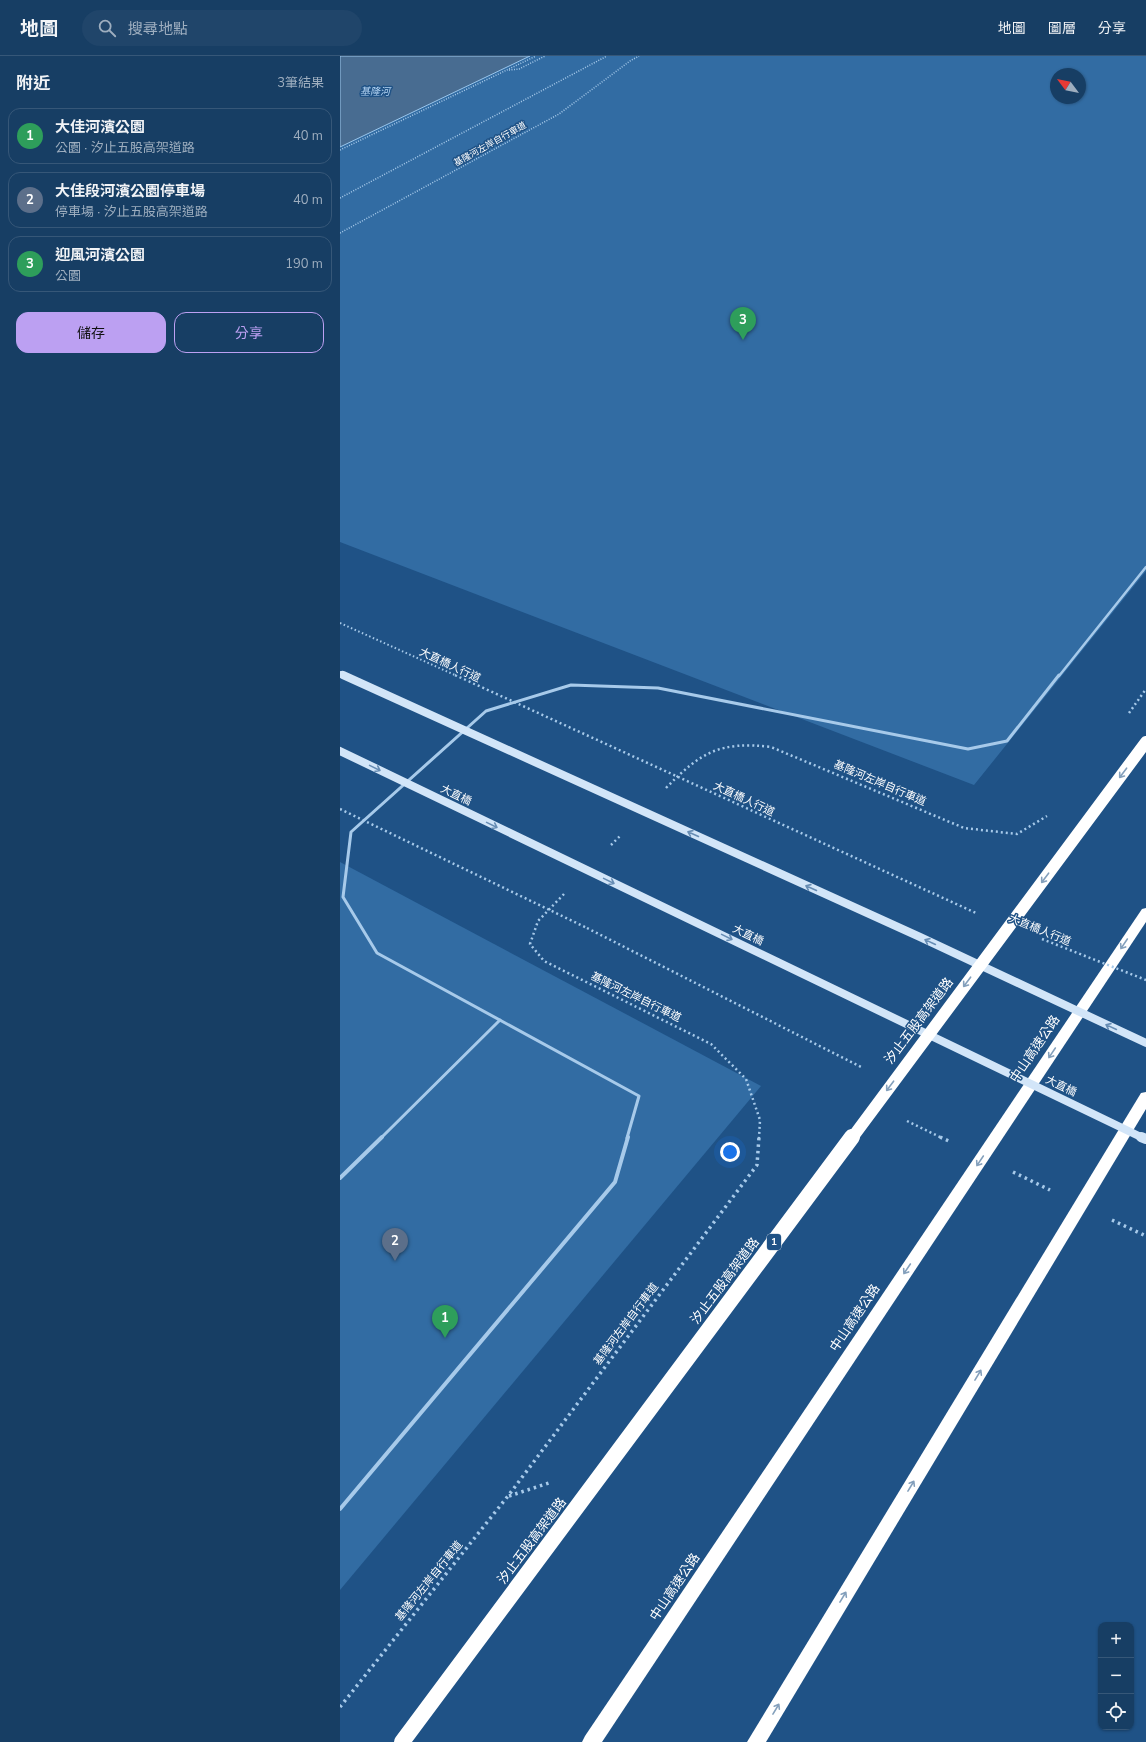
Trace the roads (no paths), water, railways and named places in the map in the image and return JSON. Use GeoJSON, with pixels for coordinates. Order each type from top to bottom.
{"type":"FeatureCollection","features":[{"type":"Feature","properties":{"kind":"highway","name":"汐止五股高架道路"},"geometry":{"type":"LineString","coordinates":[[402,1742],[1146,742]]}},
{"type":"Feature","properties":{"kind":"highway","name":"中山高速公路"},"geometry":{"type":"LineString","coordinates":[[591,1742],[1146,912]]}},
{"type":"Feature","properties":{"kind":"highway"},"geometry":{"type":"LineString","coordinates":[[756,1742],[1146,1097]]}},
{"type":"Feature","properties":{"kind":"main road"},"geometry":{"type":"LineString","coordinates":[[340,674],[912,934],[1146,1043]]}},
{"type":"Feature","properties":{"kind":"main road","name":"大直橋"},"geometry":{"type":"LineString","coordinates":[[340,751],[1146,1139]]}},
{"type":"Feature","properties":{"kind":"lane"},"geometry":{"type":"LineString","coordinates":[[340,1509],[615,1182],[639,1096],[377,953],[341,897],[351,832],[486,712],[571,685],[658,688],[968,749],[1007,741],[1146,567]]}},
{"type":"Feature","properties":{"kind":"lane"},"geometry":{"type":"LineString","coordinates":[[340,1178],[500,1020]]}},
{"type":"Feature","properties":{"kind":"water","name":"基隆河"},"geometry":{"type":"Polygon","coordinates":[[[340,56],[530,56],[340,147],[340,56]]]}},
{"type":"Feature","properties":{"kind":"place","name":"迎風河濱公園"},"geometry":{"type":"Point","coordinates":[743,340]}},
{"type":"Feature","properties":{"kind":"place","name":"大佳段河濱公園停車場"},"geometry":{"type":"Point","coordinates":[395,1261]}},
{"type":"Feature","properties":{"kind":"place","name":"大佳河濱公園"},"geometry":{"type":"Point","coordinates":[445,1338]}}]}
